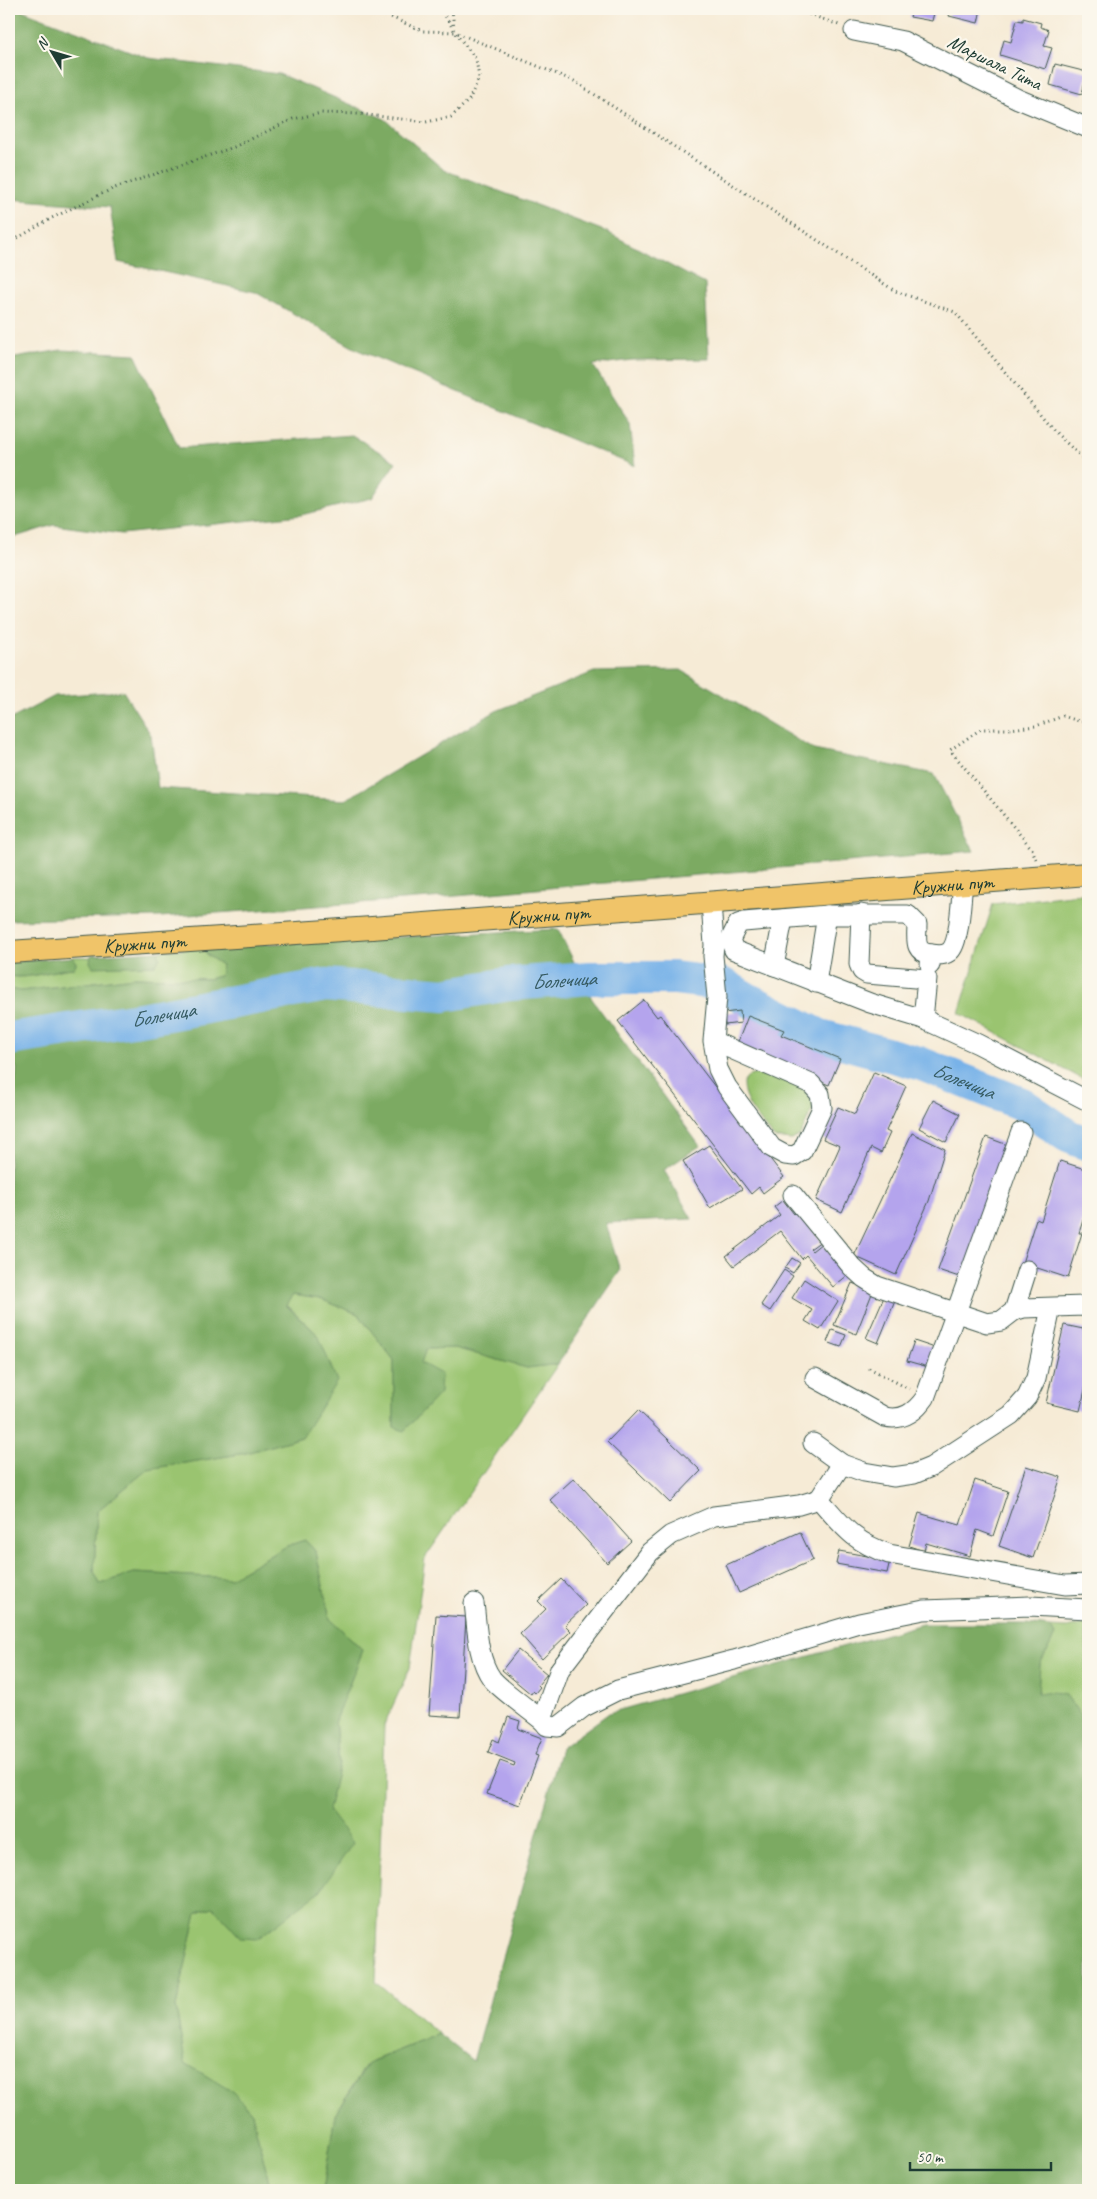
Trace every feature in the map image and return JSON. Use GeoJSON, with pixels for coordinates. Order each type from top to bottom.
{"type":"FeatureCollection","features":[{"type":"Feature","properties":{"kind":"main road","name":"Кружни пут"},"geometry":{"type":"LineString","coordinates":[[9,952],[372,928],[1088,874]]}},
{"type":"Feature","properties":{"kind":"street","name":"Маршала Тита"},"geometry":{"type":"LineString","coordinates":[[854,31],[902,41],[1018,100],[1088,128]]}},
{"type":"Feature","properties":{"kind":"street"},"geometry":{"type":"LineString","coordinates":[[963,883],[956,942],[951,951],[945,955],[923,954],[919,950],[917,924],[908,915],[827,915],[738,924],[730,940],[734,950],[870,1003],[923,1019],[978,1044],[1088,1102]]}},
{"type":"Feature","properties":{"kind":"street"},"geometry":{"type":"LineString","coordinates":[[711,902],[717,997],[714,1040],[718,1069],[726,1087],[772,1148],[785,1155],[794,1156],[802,1151],[822,1108],[820,1094],[811,1084],[714,1040]]}},
{"type":"Feature","properties":{"kind":"street"},"geometry":{"type":"LineString","coordinates":[[861,914],[859,964],[862,971],[867,974],[927,979]]}},
{"type":"Feature","properties":{"kind":"street"},"geometry":{"type":"LineString","coordinates":[[816,983],[827,915]]}},
{"type":"Feature","properties":{"kind":"street"},"geometry":{"type":"LineString","coordinates":[[774,966],[783,920]]}},
{"type":"Feature","properties":{"kind":"street"},"geometry":{"type":"LineString","coordinates":[[923,1019],[931,954]]}},
{"type":"Feature","properties":{"kind":"street"},"geometry":{"type":"LineString","coordinates":[[815,1378],[885,1417],[895,1419],[906,1416],[918,1408],[925,1398],[1021,1132]]}},
{"type":"Feature","properties":{"kind":"street"},"geometry":{"type":"LineString","coordinates":[[793,1195],[852,1267],[877,1286],[987,1323],[1001,1321],[1014,1311],[1024,1308],[1084,1306],[1088,1308]]}},
{"type":"Feature","properties":{"kind":"street"},"geometry":{"type":"LineString","coordinates":[[1014,1311],[1027,1270]]}},
{"type":"Feature","properties":{"kind":"street"},"geometry":{"type":"LineString","coordinates":[[813,1443],[842,1464],[864,1472],[893,1477],[914,1474],[931,1467],[1011,1415],[1026,1396],[1036,1378],[1051,1308]]}},
{"type":"Feature","properties":{"kind":"street"},"geometry":{"type":"LineString","coordinates":[[543,1721],[560,1669],[650,1552],[671,1535],[714,1516],[799,1505],[819,1498],[842,1464]]}},
{"type":"Feature","properties":{"kind":"street"},"geometry":{"type":"LineString","coordinates":[[819,1498],[852,1536],[869,1547],[889,1554],[1065,1585],[1088,1584]]}},
{"type":"Feature","properties":{"kind":"street"},"geometry":{"type":"LineString","coordinates":[[474,1603],[478,1638],[484,1663],[492,1679],[547,1726],[558,1727],[584,1707],[618,1690],[734,1660],[859,1623],[924,1610],[1030,1606],[1088,1609]]}},
{"type":"Feature","properties":{"kind":"path"},"geometry":{"type":"LineString","coordinates":[[373,9],[422,31],[455,32],[574,80],[895,291],[955,312],[1057,434],[1088,463]]}},
{"type":"Feature","properties":{"kind":"path"},"geometry":{"type":"LineString","coordinates":[[9,243],[52,218],[112,189],[234,147],[293,119],[321,113],[360,114],[426,122],[452,116],[469,100],[480,78],[476,59],[455,32],[441,9]]}},
{"type":"Feature","properties":{"kind":"path"},"geometry":{"type":"LineString","coordinates":[[452,9],[455,32]]}},
{"type":"Feature","properties":{"kind":"path"},"geometry":{"type":"LineString","coordinates":[[795,9],[854,31]]}},
{"type":"Feature","properties":{"kind":"path"},"geometry":{"type":"LineString","coordinates":[[1044,877],[1032,849],[950,750],[981,729],[1009,729],[1036,726],[1063,716],[1088,724]]}},
{"type":"Feature","properties":{"kind":"path"},"geometry":{"type":"LineString","coordinates":[[869,1368],[925,1398]]}},
{"type":"Feature","properties":{"kind":"green space"},"geometry":{"type":"Polygon","coordinates":[[[9,9],[19,9],[148,58],[279,74],[385,119],[444,170],[607,232],[705,284],[709,359],[632,360],[593,365],[630,424],[635,466],[358,350],[255,292],[118,262],[110,207],[9,199],[9,9]]]}},
{"type":"Feature","properties":{"kind":"green space"},"geometry":{"type":"Polygon","coordinates":[[[61,350],[135,354],[179,448],[352,435],[396,462],[372,498],[301,515],[122,534],[54,525],[15,537],[9,546],[9,359],[61,350]]]}},
{"type":"Feature","properties":{"kind":"green space"},"geometry":{"type":"Polygon","coordinates":[[[681,670],[814,750],[934,774],[974,851],[445,897],[160,917],[9,920],[9,720],[55,696],[123,691],[151,735],[158,788],[345,800],[496,711],[594,672],[681,670]]]}},
{"type":"Feature","properties":{"kind":"green space"},"geometry":{"type":"Polygon","coordinates":[[[1088,893],[1088,1082],[959,1013],[993,904],[1088,893]]]}},
{"type":"Feature","properties":{"kind":"green space"},"geometry":{"type":"Polygon","coordinates":[[[558,929],[592,999],[700,1146],[664,1170],[692,1219],[606,1223],[620,1271],[558,1364],[527,1368],[455,1348],[426,1349],[421,1363],[441,1374],[440,1393],[404,1431],[394,1427],[394,1360],[358,1314],[320,1299],[293,1295],[286,1305],[318,1335],[337,1381],[302,1437],[246,1453],[148,1469],[97,1511],[94,1572],[100,1584],[134,1573],[230,1578],[287,1546],[305,1540],[316,1552],[330,1619],[363,1650],[335,1720],[339,1764],[328,1810],[353,1843],[320,1891],[257,1939],[241,1938],[213,1907],[197,1912],[176,2007],[185,2063],[233,2092],[252,2113],[271,2190],[9,2190],[9,1088],[15,1084],[17,1068],[9,1063],[9,989],[21,991],[135,977],[208,979],[220,976],[222,965],[207,955],[204,950],[207,947],[558,929]]]}},
{"type":"Feature","properties":{"kind":"green space"},"geometry":{"type":"Polygon","coordinates":[[[207,947],[207,955],[222,965],[220,976],[208,979],[135,977],[21,991],[9,989],[9,976],[25,977],[74,968],[76,963],[73,957],[94,957],[155,965],[158,951],[207,947]]]}},
{"type":"Feature","properties":{"kind":"green space"},"geometry":{"type":"Polygon","coordinates":[[[158,951],[160,958],[155,965],[93,967],[90,962],[91,955],[158,951]]]}},
{"type":"Feature","properties":{"kind":"green space"},"geometry":{"type":"Polygon","coordinates":[[[73,957],[76,963],[74,968],[25,977],[9,976],[9,962],[73,957]]]}},
{"type":"Feature","properties":{"kind":"green space"},"geometry":{"type":"Polygon","coordinates":[[[756,1074],[791,1081],[804,1090],[809,1097],[814,1106],[800,1136],[791,1140],[774,1138],[749,1106],[743,1083],[749,1076],[756,1074]]]}},
{"type":"Feature","properties":{"kind":"green space"},"geometry":{"type":"Polygon","coordinates":[[[293,1295],[320,1299],[358,1314],[394,1360],[394,1427],[426,1349],[455,1348],[527,1368],[558,1364],[425,1558],[410,1668],[384,1725],[376,1982],[439,2034],[367,2063],[335,2115],[323,2190],[271,2190],[252,2113],[232,2092],[185,2063],[176,2007],[197,1912],[213,1907],[241,1938],[327,1811],[339,1764],[335,1720],[363,1650],[330,1619],[316,1552],[305,1540],[287,1546],[230,1578],[134,1573],[100,1584],[94,1572],[97,1511],[148,1469],[246,1453],[302,1437],[318,1335],[286,1304],[293,1295]]]}},
{"type":"Feature","properties":{"kind":"green space"},"geometry":{"type":"Polygon","coordinates":[[[1086,1623],[1088,1717],[1084,1720],[1065,1694],[1053,1692],[1040,1695],[1038,1691],[1040,1664],[1055,1635],[1050,1627],[1067,1628],[1086,1623]]]}},
{"type":"Feature","properties":{"kind":"green space"},"geometry":{"type":"Polygon","coordinates":[[[922,1624],[1027,1624],[1050,1627],[1055,1635],[1040,1664],[1038,1694],[1053,1692],[1065,1694],[1084,1720],[1088,1717],[1088,2190],[323,2190],[335,2115],[368,2063],[439,2034],[473,2061],[561,1748],[609,1713],[922,1624]]]}},
{"type":"Feature","properties":{"kind":"building"},"geometry":{"type":"Polygon","coordinates":[[[912,9],[935,9],[932,21],[910,17],[912,9]]]}},
{"type":"Feature","properties":{"kind":"building"},"geometry":{"type":"Polygon","coordinates":[[[951,9],[981,9],[978,23],[949,16],[951,9]]]}},
{"type":"Feature","properties":{"kind":"building"},"geometry":{"type":"Polygon","coordinates":[[[1023,18],[1041,23],[1040,27],[1049,30],[1044,46],[1052,48],[1045,69],[1000,55],[1004,40],[1011,42],[1017,20],[1023,21],[1023,18]]]}},
{"type":"Feature","properties":{"kind":"building"},"geometry":{"type":"Polygon","coordinates":[[[1055,64],[1087,72],[1082,94],[1050,85],[1055,64]]]}},
{"type":"Feature","properties":{"kind":"building"},"geometry":{"type":"Polygon","coordinates":[[[644,1000],[657,1017],[660,1015],[784,1177],[763,1193],[759,1187],[751,1194],[618,1021],[644,1000]]]}},
{"type":"Feature","properties":{"kind":"building"},"geometry":{"type":"Polygon","coordinates":[[[740,1011],[741,1023],[725,1025],[724,1013],[740,1011]]]}},
{"type":"Feature","properties":{"kind":"building"},"geometry":{"type":"Polygon","coordinates":[[[748,1016],[784,1030],[781,1035],[840,1059],[829,1085],[771,1062],[737,1044],[748,1016]]]}},
{"type":"Feature","properties":{"kind":"building"},"geometry":{"type":"Polygon","coordinates":[[[874,1072],[906,1086],[886,1131],[890,1133],[881,1153],[871,1148],[842,1212],[816,1200],[840,1146],[823,1139],[838,1107],[855,1114],[874,1072]]]}},
{"type":"Feature","properties":{"kind":"building"},"geometry":{"type":"Polygon","coordinates":[[[933,1100],[960,1114],[946,1142],[919,1128],[933,1100]]]}},
{"type":"Feature","properties":{"kind":"building"},"geometry":{"type":"Polygon","coordinates":[[[912,1133],[945,1149],[929,1201],[896,1275],[854,1256],[912,1133]]]}},
{"type":"Feature","properties":{"kind":"building"},"geometry":{"type":"Polygon","coordinates":[[[986,1137],[1013,1147],[965,1279],[938,1270],[986,1137]]]}},
{"type":"Feature","properties":{"kind":"building"},"geometry":{"type":"Polygon","coordinates":[[[709,1145],[742,1189],[710,1208],[683,1161],[709,1145]]]}},
{"type":"Feature","properties":{"kind":"building"},"geometry":{"type":"Polygon","coordinates":[[[1060,1161],[1088,1170],[1088,1204],[1079,1233],[1082,1233],[1068,1278],[1022,1263],[1036,1219],[1041,1221],[1060,1161]]]}},
{"type":"Feature","properties":{"kind":"building"},"geometry":{"type":"Polygon","coordinates":[[[783,1200],[794,1214],[797,1211],[821,1241],[810,1249],[812,1251],[822,1243],[848,1275],[833,1287],[806,1255],[802,1259],[780,1231],[734,1266],[726,1256],[780,1215],[774,1207],[783,1200]]]}},
{"type":"Feature","properties":{"kind":"building"},"geometry":{"type":"Polygon","coordinates":[[[792,1258],[800,1263],[793,1273],[785,1268],[792,1258]]]}},
{"type":"Feature","properties":{"kind":"building"},"geometry":{"type":"Polygon","coordinates":[[[784,1270],[793,1276],[770,1311],[761,1305],[784,1270]]]}},
{"type":"Feature","properties":{"kind":"building"},"geometry":{"type":"Polygon","coordinates":[[[804,1279],[838,1301],[820,1330],[805,1321],[812,1310],[792,1298],[804,1279]]]}},
{"type":"Feature","properties":{"kind":"building"},"geometry":{"type":"Polygon","coordinates":[[[852,1283],[873,1291],[856,1334],[834,1325],[852,1283]]]}},
{"type":"Feature","properties":{"kind":"building"},"geometry":{"type":"Polygon","coordinates":[[[884,1297],[895,1301],[878,1343],[866,1338],[884,1297]]]}},
{"type":"Feature","properties":{"kind":"building"},"geometry":{"type":"Polygon","coordinates":[[[1064,1325],[1088,1330],[1088,1377],[1080,1411],[1046,1403],[1064,1325]]]}},
{"type":"Feature","properties":{"kind":"building"},"geometry":{"type":"Polygon","coordinates":[[[832,1330],[846,1335],[841,1347],[827,1342],[832,1330]]]}},
{"type":"Feature","properties":{"kind":"building"},"geometry":{"type":"Polygon","coordinates":[[[914,1341],[938,1349],[932,1368],[907,1361],[914,1341]]]}},
{"type":"Feature","properties":{"kind":"building"},"geometry":{"type":"Polygon","coordinates":[[[638,1410],[701,1471],[670,1503],[607,1442],[638,1410]]]}},
{"type":"Feature","properties":{"kind":"building"},"geometry":{"type":"Polygon","coordinates":[[[1026,1466],[1061,1477],[1033,1558],[999,1546],[1026,1466]]]}},
{"type":"Feature","properties":{"kind":"building"},"geometry":{"type":"Polygon","coordinates":[[[574,1478],[631,1541],[607,1563],[550,1500],[574,1478]]]}},
{"type":"Feature","properties":{"kind":"building"},"geometry":{"type":"Polygon","coordinates":[[[975,1480],[1008,1491],[993,1536],[977,1530],[970,1556],[926,1543],[924,1551],[909,1546],[919,1513],[960,1525],[975,1480]]]}},
{"type":"Feature","properties":{"kind":"building"},"geometry":{"type":"Polygon","coordinates":[[[800,1532],[813,1560],[739,1593],[726,1565],[800,1532]]]}},
{"type":"Feature","properties":{"kind":"building"},"geometry":{"type":"Polygon","coordinates":[[[839,1551],[890,1560],[887,1573],[836,1564],[839,1551]]]}},
{"type":"Feature","properties":{"kind":"building"},"geometry":{"type":"Polygon","coordinates":[[[561,1579],[586,1605],[565,1625],[571,1631],[542,1659],[520,1634],[546,1609],[538,1601],[561,1579]]]}},
{"type":"Feature","properties":{"kind":"building"},"geometry":{"type":"Polygon","coordinates":[[[436,1615],[466,1617],[460,1717],[429,1715],[436,1615]]]}},
{"type":"Feature","properties":{"kind":"building"},"geometry":{"type":"Polygon","coordinates":[[[518,1650],[547,1674],[538,1685],[540,1687],[535,1693],[533,1691],[531,1694],[502,1670],[518,1650]]]}},
{"type":"Feature","properties":{"kind":"building"},"geometry":{"type":"Polygon","coordinates":[[[508,1717],[520,1721],[518,1729],[542,1738],[535,1755],[538,1756],[520,1805],[487,1794],[500,1761],[514,1766],[515,1763],[488,1752],[493,1739],[499,1742],[508,1717]]]}},
{"type":"Feature","properties":{"kind":"waterway","name":"Болечица"},"geometry":{"type":"LineString","coordinates":[[9,1039],[146,1018],[326,985],[444,995],[509,984],[590,978],[674,978],[722,984],[820,1036],[919,1063],[1022,1104],[1068,1136],[1088,1144]]}}]}
